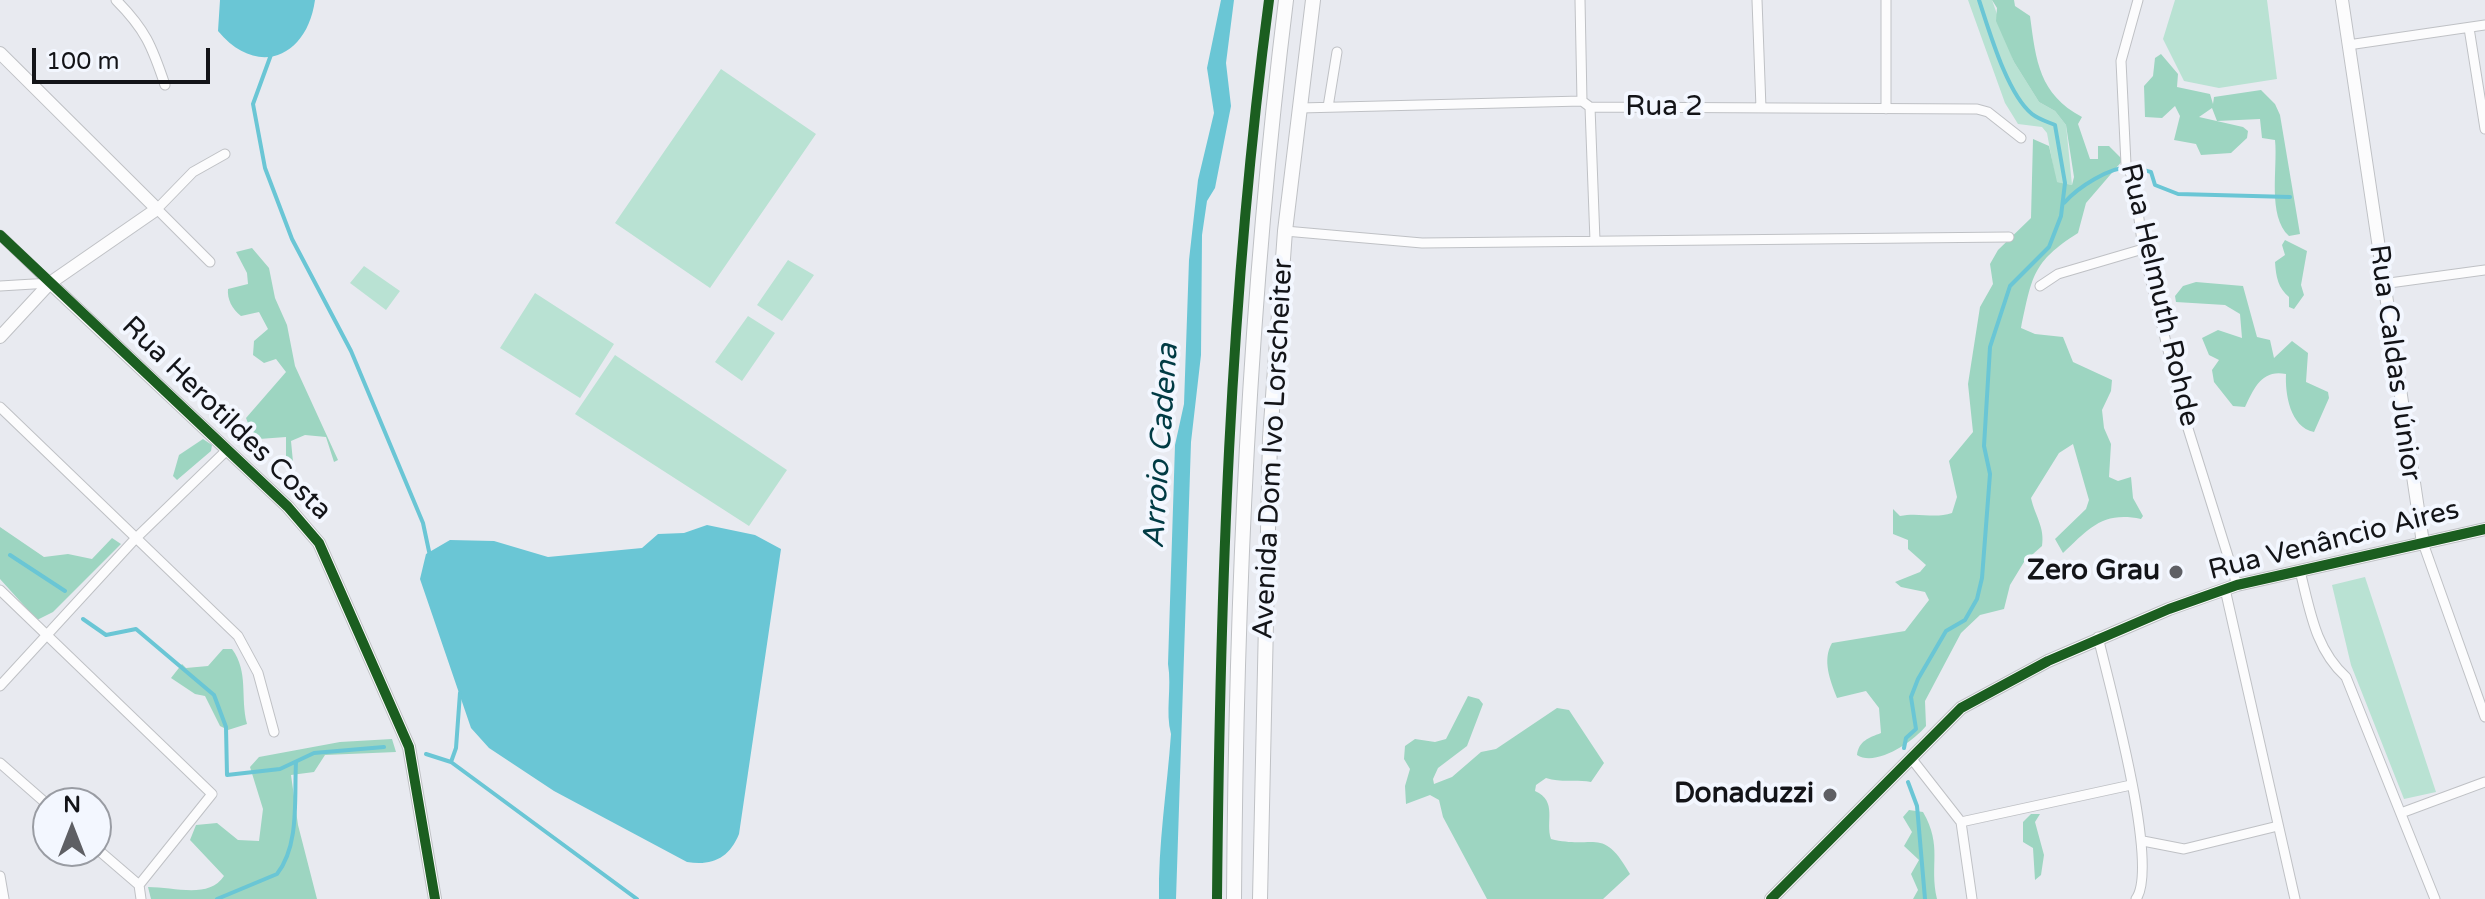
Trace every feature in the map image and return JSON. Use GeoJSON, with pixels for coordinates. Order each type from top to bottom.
{"type":"FeatureCollection","features":[{"type":"Feature","properties":{"kind":"main road","name":"Avenida Dom Ivo Lorscheiter"},"geometry":{"type":"LineString","coordinates":[[1234,899],[1236,703],[1246,440],[1260,228],[1286,0]]}},
{"type":"Feature","properties":{"kind":"main road","name":"Avenida Dom Ivo Lorscheiter"},"geometry":{"type":"LineString","coordinates":[[1260,899],[1270,453],[1285,231],[1313,0]]}},
{"type":"Feature","properties":{"kind":"street"},"geometry":{"type":"LineString","coordinates":[[116,0],[150,40],[165,85]]}},
{"type":"Feature","properties":{"kind":"street"},"geometry":{"type":"LineString","coordinates":[[1580,0],[1595,241]]}},
{"type":"Feature","properties":{"kind":"street"},"geometry":{"type":"LineString","coordinates":[[1757,0],[1761,108]]}},
{"type":"Feature","properties":{"kind":"street"},"geometry":{"type":"LineString","coordinates":[[1886,0],[1886,109]]}},
{"type":"Feature","properties":{"kind":"street","name":"Rua Helmuth Rohde"},"geometry":{"type":"LineString","coordinates":[[2138,0],[2121,61],[2126,164],[2132,175],[2143,249],[2185,419],[2231,587],[2295,899]]}},
{"type":"Feature","properties":{"kind":"street","name":"Rua Caldas Júnior"},"geometry":{"type":"LineString","coordinates":[[2342,0],[2423,543],[2485,717]]}},
{"type":"Feature","properties":{"kind":"street"},"geometry":{"type":"LineString","coordinates":[[2348,45],[2485,25]]}},
{"type":"Feature","properties":{"kind":"street"},"geometry":{"type":"LineString","coordinates":[[2469,28],[2485,129]]}},
{"type":"Feature","properties":{"kind":"street"},"geometry":{"type":"LineString","coordinates":[[1328,107],[1337,52]]}},
{"type":"Feature","properties":{"kind":"street"},"geometry":{"type":"LineString","coordinates":[[0,53],[210,262]]}},
{"type":"Feature","properties":{"kind":"street","name":"Rua 2"},"geometry":{"type":"LineString","coordinates":[[1300,108],[1586,104],[1977,109],[1988,112],[2021,138]]}},
{"type":"Feature","properties":{"kind":"street"},"geometry":{"type":"LineString","coordinates":[[0,337],[50,283],[157,209],[193,172],[225,154]]}},
{"type":"Feature","properties":{"kind":"street"},"geometry":{"type":"LineString","coordinates":[[1285,231],[1422,243],[2009,237]]}},
{"type":"Feature","properties":{"kind":"street","name":"Rua Herotildes Costa"},"geometry":{"type":"LineString","coordinates":[[0,235],[311,531],[333,571],[409,747],[435,899]]}},
{"type":"Feature","properties":{"kind":"street"},"geometry":{"type":"LineString","coordinates":[[2040,286],[2058,274],[2143,249]]}},
{"type":"Feature","properties":{"kind":"street"},"geometry":{"type":"LineString","coordinates":[[2382,284],[2485,270]]}},
{"type":"Feature","properties":{"kind":"street"},"geometry":{"type":"LineString","coordinates":[[0,286],[50,283]]}},
{"type":"Feature","properties":{"kind":"street"},"geometry":{"type":"LineString","coordinates":[[0,407],[238,636],[249,651],[274,732]]}},
{"type":"Feature","properties":{"kind":"street"},"geometry":{"type":"LineString","coordinates":[[0,686],[135,539],[227,450]]}},
{"type":"Feature","properties":{"kind":"street","name":"Rua Venâncio Aires"},"geometry":{"type":"LineString","coordinates":[[1771,899],[1961,708],[2098,637],[2231,587],[2485,529]]}},
{"type":"Feature","properties":{"kind":"street"},"geometry":{"type":"LineString","coordinates":[[2300,571],[2318,640],[2330,663],[2346,677],[2435,899]]}},
{"type":"Feature","properties":{"kind":"street"},"geometry":{"type":"LineString","coordinates":[[0,590],[212,794],[139,885]]}},
{"type":"Feature","properties":{"kind":"street"},"geometry":{"type":"LineString","coordinates":[[2098,637],[2143,841],[2142,890],[2136,899]]}},
{"type":"Feature","properties":{"kind":"street"},"geometry":{"type":"LineString","coordinates":[[1911,758],[1961,822],[1972,899]]}},
{"type":"Feature","properties":{"kind":"street"},"geometry":{"type":"LineString","coordinates":[[0,763],[32,791]]}},
{"type":"Feature","properties":{"kind":"street"},"geometry":{"type":"LineString","coordinates":[[2401,813],[2485,782]]}},
{"type":"Feature","properties":{"kind":"street"},"geometry":{"type":"LineString","coordinates":[[1961,822],[2131,785]]}},
{"type":"Feature","properties":{"kind":"street"},"geometry":{"type":"LineString","coordinates":[[2143,841],[2184,849],[2278,826]]}},
{"type":"Feature","properties":{"kind":"street"},"geometry":{"type":"LineString","coordinates":[[112,862],[139,885],[141,899]]}},
{"type":"Feature","properties":{"kind":"street"},"geometry":{"type":"LineString","coordinates":[[0,876],[4,899]]}},
{"type":"Feature","properties":{"kind":"green space"},"geometry":{"type":"Polygon","coordinates":[[[1968,0],[1992,0],[2014,62],[2039,102],[2055,111],[2066,125],[2072,185],[2056,182],[2047,133],[2042,127],[2018,124],[2005,103],[1968,0]]]}},
{"type":"Feature","properties":{"kind":"green space"},"geometry":{"type":"Polygon","coordinates":[[[1992,0],[2014,0],[2015,6],[2030,16],[2042,75],[2057,98],[2082,117],[2078,124],[2090,159],[2098,159],[2098,146],[2109,146],[2123,160],[2086,203],[2078,233],[2051,253],[2036,272],[2021,328],[2035,334],[2063,337],[2073,362],[2112,380],[2111,391],[2102,410],[2104,428],[2111,444],[2109,477],[2118,481],[2131,477],[2133,498],[2143,516],[2141,519],[2116,518],[2097,524],[2063,553],[2055,539],[2086,509],[2089,500],[2073,444],[2059,453],[2031,498],[2041,527],[2042,546],[2024,562],[2010,585],[2004,609],[1980,615],[1961,633],[1925,701],[1926,726],[1894,751],[1865,758],[1857,755],[1860,746],[1868,738],[1881,733],[1879,708],[1866,691],[1837,698],[1828,670],[1829,650],[1832,643],[1905,631],[1929,600],[1925,592],[1901,587],[1895,582],[1920,572],[1926,565],[1908,549],[1908,540],[1893,534],[1893,509],[1900,516],[1952,513],[1957,497],[1949,461],[1973,432],[1968,384],[1980,307],[1993,284],[1990,264],[1998,250],[2031,218],[2033,139],[2049,146],[2057,182],[2072,185],[2074,177],[2066,125],[2055,111],[2039,102],[2014,62],[1996,21],[1997,8],[1992,0]]]}},
{"type":"Feature","properties":{"kind":"green space"},"geometry":{"type":"Polygon","coordinates":[[[2175,0],[2267,0],[2277,79],[2219,88],[2184,81],[2163,39],[2175,0]]]}},
{"type":"Feature","properties":{"kind":"green space"},"geometry":{"type":"Polygon","coordinates":[[[2161,54],[2178,74],[2177,87],[2210,94],[2213,104],[2214,97],[2261,90],[2275,104],[2280,115],[2300,234],[2289,236],[2278,216],[2275,140],[2262,138],[2260,119],[2217,121],[2212,108],[2199,117],[2243,127],[2248,131],[2247,138],[2231,153],[2201,155],[2196,144],[2174,140],[2180,116],[2175,106],[2162,118],[2145,117],[2144,86],[2153,76],[2155,58],[2161,54]]]}},
{"type":"Feature","properties":{"kind":"green space"},"geometry":{"type":"Polygon","coordinates":[[[721,69],[816,134],[710,288],[615,223],[721,69]]]}},
{"type":"Feature","properties":{"kind":"green space"},"geometry":{"type":"Polygon","coordinates":[[[2285,240],[2307,251],[2301,285],[2304,295],[2294,309],[2289,307],[2289,297],[2280,286],[2276,273],[2275,262],[2285,255],[2282,245],[2285,240]]]}},
{"type":"Feature","properties":{"kind":"green space"},"geometry":{"type":"Polygon","coordinates":[[[252,248],[269,268],[275,298],[287,325],[295,366],[338,460],[334,462],[326,437],[305,435],[291,441],[293,462],[286,457],[286,437],[259,439],[253,436],[246,418],[286,372],[276,359],[264,363],[253,355],[254,341],[268,329],[259,312],[241,316],[229,300],[228,289],[248,284],[247,273],[236,252],[252,248]]]}},
{"type":"Feature","properties":{"kind":"green space"},"geometry":{"type":"Polygon","coordinates":[[[788,260],[814,275],[782,321],[757,305],[788,260]]]}},
{"type":"Feature","properties":{"kind":"green space"},"geometry":{"type":"Polygon","coordinates":[[[364,266],[400,291],[386,310],[350,283],[364,266]]]}},
{"type":"Feature","properties":{"kind":"green space"},"geometry":{"type":"Polygon","coordinates":[[[2196,282],[2243,286],[2257,337],[2270,340],[2274,358],[2292,341],[2308,353],[2306,382],[2328,392],[2329,398],[2314,432],[2299,424],[2294,417],[2288,400],[2286,374],[2265,377],[2245,407],[2233,406],[2214,382],[2212,370],[2219,360],[2209,355],[2202,338],[2218,330],[2242,338],[2240,314],[2225,305],[2176,302],[2175,296],[2183,286],[2196,282]]]}},
{"type":"Feature","properties":{"kind":"green space"},"geometry":{"type":"Polygon","coordinates":[[[535,293],[614,344],[580,398],[500,348],[535,293]]]}},
{"type":"Feature","properties":{"kind":"green space"},"geometry":{"type":"Polygon","coordinates":[[[748,316],[775,333],[742,381],[715,362],[748,316]]]}},
{"type":"Feature","properties":{"kind":"green space"},"geometry":{"type":"Polygon","coordinates":[[[615,355],[787,470],[749,526],[575,414],[615,355]]]}},
{"type":"Feature","properties":{"kind":"green space"},"geometry":{"type":"Polygon","coordinates":[[[203,439],[212,445],[211,451],[177,480],[173,476],[179,455],[203,439]]]}},
{"type":"Feature","properties":{"kind":"green space"},"geometry":{"type":"Polygon","coordinates":[[[0,527],[44,557],[68,554],[92,559],[112,538],[121,544],[53,612],[37,620],[0,579],[0,527]]]}},
{"type":"Feature","properties":{"kind":"green space"},"geometry":{"type":"Polygon","coordinates":[[[2365,577],[2436,792],[2404,799],[2351,665],[2332,585],[2365,577]]]}},
{"type":"Feature","properties":{"kind":"green space"},"geometry":{"type":"Polygon","coordinates":[[[223,649],[232,649],[241,667],[247,724],[228,730],[220,726],[205,696],[195,694],[171,678],[182,664],[186,668],[208,666],[223,649]]]}},
{"type":"Feature","properties":{"kind":"green space"},"geometry":{"type":"Polygon","coordinates":[[[1468,696],[1479,699],[1483,704],[1467,746],[1438,768],[1434,784],[1452,777],[1481,752],[1496,749],[1557,708],[1569,710],[1604,763],[1591,782],[1546,778],[1536,785],[1535,791],[1549,806],[1551,839],[1604,844],[1612,849],[1630,874],[1603,899],[1487,899],[1443,817],[1439,800],[1430,795],[1406,804],[1405,786],[1410,769],[1404,759],[1405,746],[1415,739],[1435,742],[1446,739],[1468,696]]]}},
{"type":"Feature","properties":{"kind":"green space"},"geometry":{"type":"Polygon","coordinates":[[[392,739],[396,752],[325,755],[314,772],[291,775],[298,825],[317,899],[151,899],[148,887],[200,890],[218,883],[224,876],[190,840],[196,825],[217,823],[238,840],[259,841],[263,809],[250,767],[259,757],[340,742],[392,739]]]}},
{"type":"Feature","properties":{"kind":"green space"},"geometry":{"type":"Polygon","coordinates":[[[1909,810],[1923,812],[1929,824],[1934,846],[1937,899],[1913,899],[1918,890],[1911,874],[1919,860],[1904,846],[1912,832],[1903,817],[1909,810]]]}},
{"type":"Feature","properties":{"kind":"green space"},"geometry":{"type":"Polygon","coordinates":[[[2031,814],[2040,814],[2035,822],[2044,855],[2041,875],[2035,880],[2033,848],[2023,842],[2023,822],[2031,814]]]}},
{"type":"Feature","properties":{"kind":"water"},"geometry":{"type":"Polygon","coordinates":[[[220,0],[315,0],[302,36],[291,48],[278,55],[264,57],[248,54],[233,46],[218,31],[220,0]]]}},
{"type":"Feature","properties":{"kind":"water","name":"Arroio Cadena"},"geometry":{"type":"Polygon","coordinates":[[[1221,0],[1234,0],[1226,63],[1231,106],[1215,188],[1207,201],[1202,235],[1201,355],[1191,442],[1176,899],[1159,899],[1161,837],[1171,734],[1168,664],[1175,445],[1184,404],[1189,260],[1198,180],[1214,113],[1207,68],[1221,0]]]}},
{"type":"Feature","properties":{"kind":"water"},"geometry":{"type":"Polygon","coordinates":[[[707,525],[755,535],[781,549],[739,834],[725,854],[712,861],[696,863],[687,862],[554,791],[489,748],[471,728],[420,579],[426,554],[450,540],[494,541],[548,557],[642,548],[658,534],[684,533],[707,525]]]}},
{"type":"Feature","properties":{"kind":"waterway"},"geometry":{"type":"LineString","coordinates":[[1904,748],[1906,738],[1916,729],[1911,697],[1918,679],[1946,631],[1965,620],[1977,599],[1982,578],[1990,474],[1984,446],[1990,347],[2010,286],[2049,247],[2061,216],[2065,183],[2055,125],[2032,114],[2015,92],[2000,61],[1979,0]]}},
{"type":"Feature","properties":{"kind":"waterway"},"geometry":{"type":"LineString","coordinates":[[272,52],[253,104],[265,168],[292,239],[351,351],[423,523],[430,556]]}},
{"type":"Feature","properties":{"kind":"waterway"},"geometry":{"type":"LineString","coordinates":[[2064,203],[2095,179],[2114,170],[2132,167],[2151,172],[2155,185],[2178,194],[2290,197]]}},
{"type":"Feature","properties":{"kind":"waterway"},"geometry":{"type":"LineString","coordinates":[[10,555],[65,591]]}},
{"type":"Feature","properties":{"kind":"waterway"},"geometry":{"type":"LineString","coordinates":[[83,619],[106,635],[136,629],[214,695],[226,727],[227,775],[280,769],[314,753],[384,747]]}},
{"type":"Feature","properties":{"kind":"waterway"},"geometry":{"type":"LineString","coordinates":[[451,762],[456,748],[460,693]]}},
{"type":"Feature","properties":{"kind":"waterway"},"geometry":{"type":"LineString","coordinates":[[426,754],[451,762],[637,899]]}},
{"type":"Feature","properties":{"kind":"waterway"},"geometry":{"type":"LineString","coordinates":[[217,899],[277,874],[284,862],[293,835],[296,762]]}},
{"type":"Feature","properties":{"kind":"waterway"},"geometry":{"type":"LineString","coordinates":[[1908,782],[1917,806],[1925,899]]}},
{"type":"Feature","properties":{"kind":"cycle path"},"geometry":{"type":"LineString","coordinates":[[1217,899],[1229,449],[1244,224],[1269,0]]}},
{"type":"Feature","properties":{"kind":"cycle path"},"geometry":{"type":"LineString","coordinates":[[0,235],[288,507],[319,543],[409,747],[435,899]]}},
{"type":"Feature","properties":{"kind":"cycle path"},"geometry":{"type":"LineString","coordinates":[[1771,899],[1961,708],[2048,661],[2169,609],[2237,585],[2485,529]]}},
{"type":"Feature","properties":{"kind":"place","name":"Zero Grau"},"geometry":{"type":"Point","coordinates":[2176,572]}},
{"type":"Feature","properties":{"kind":"place","name":"Donaduzzi"},"geometry":{"type":"Point","coordinates":[1830,795]}}]}
